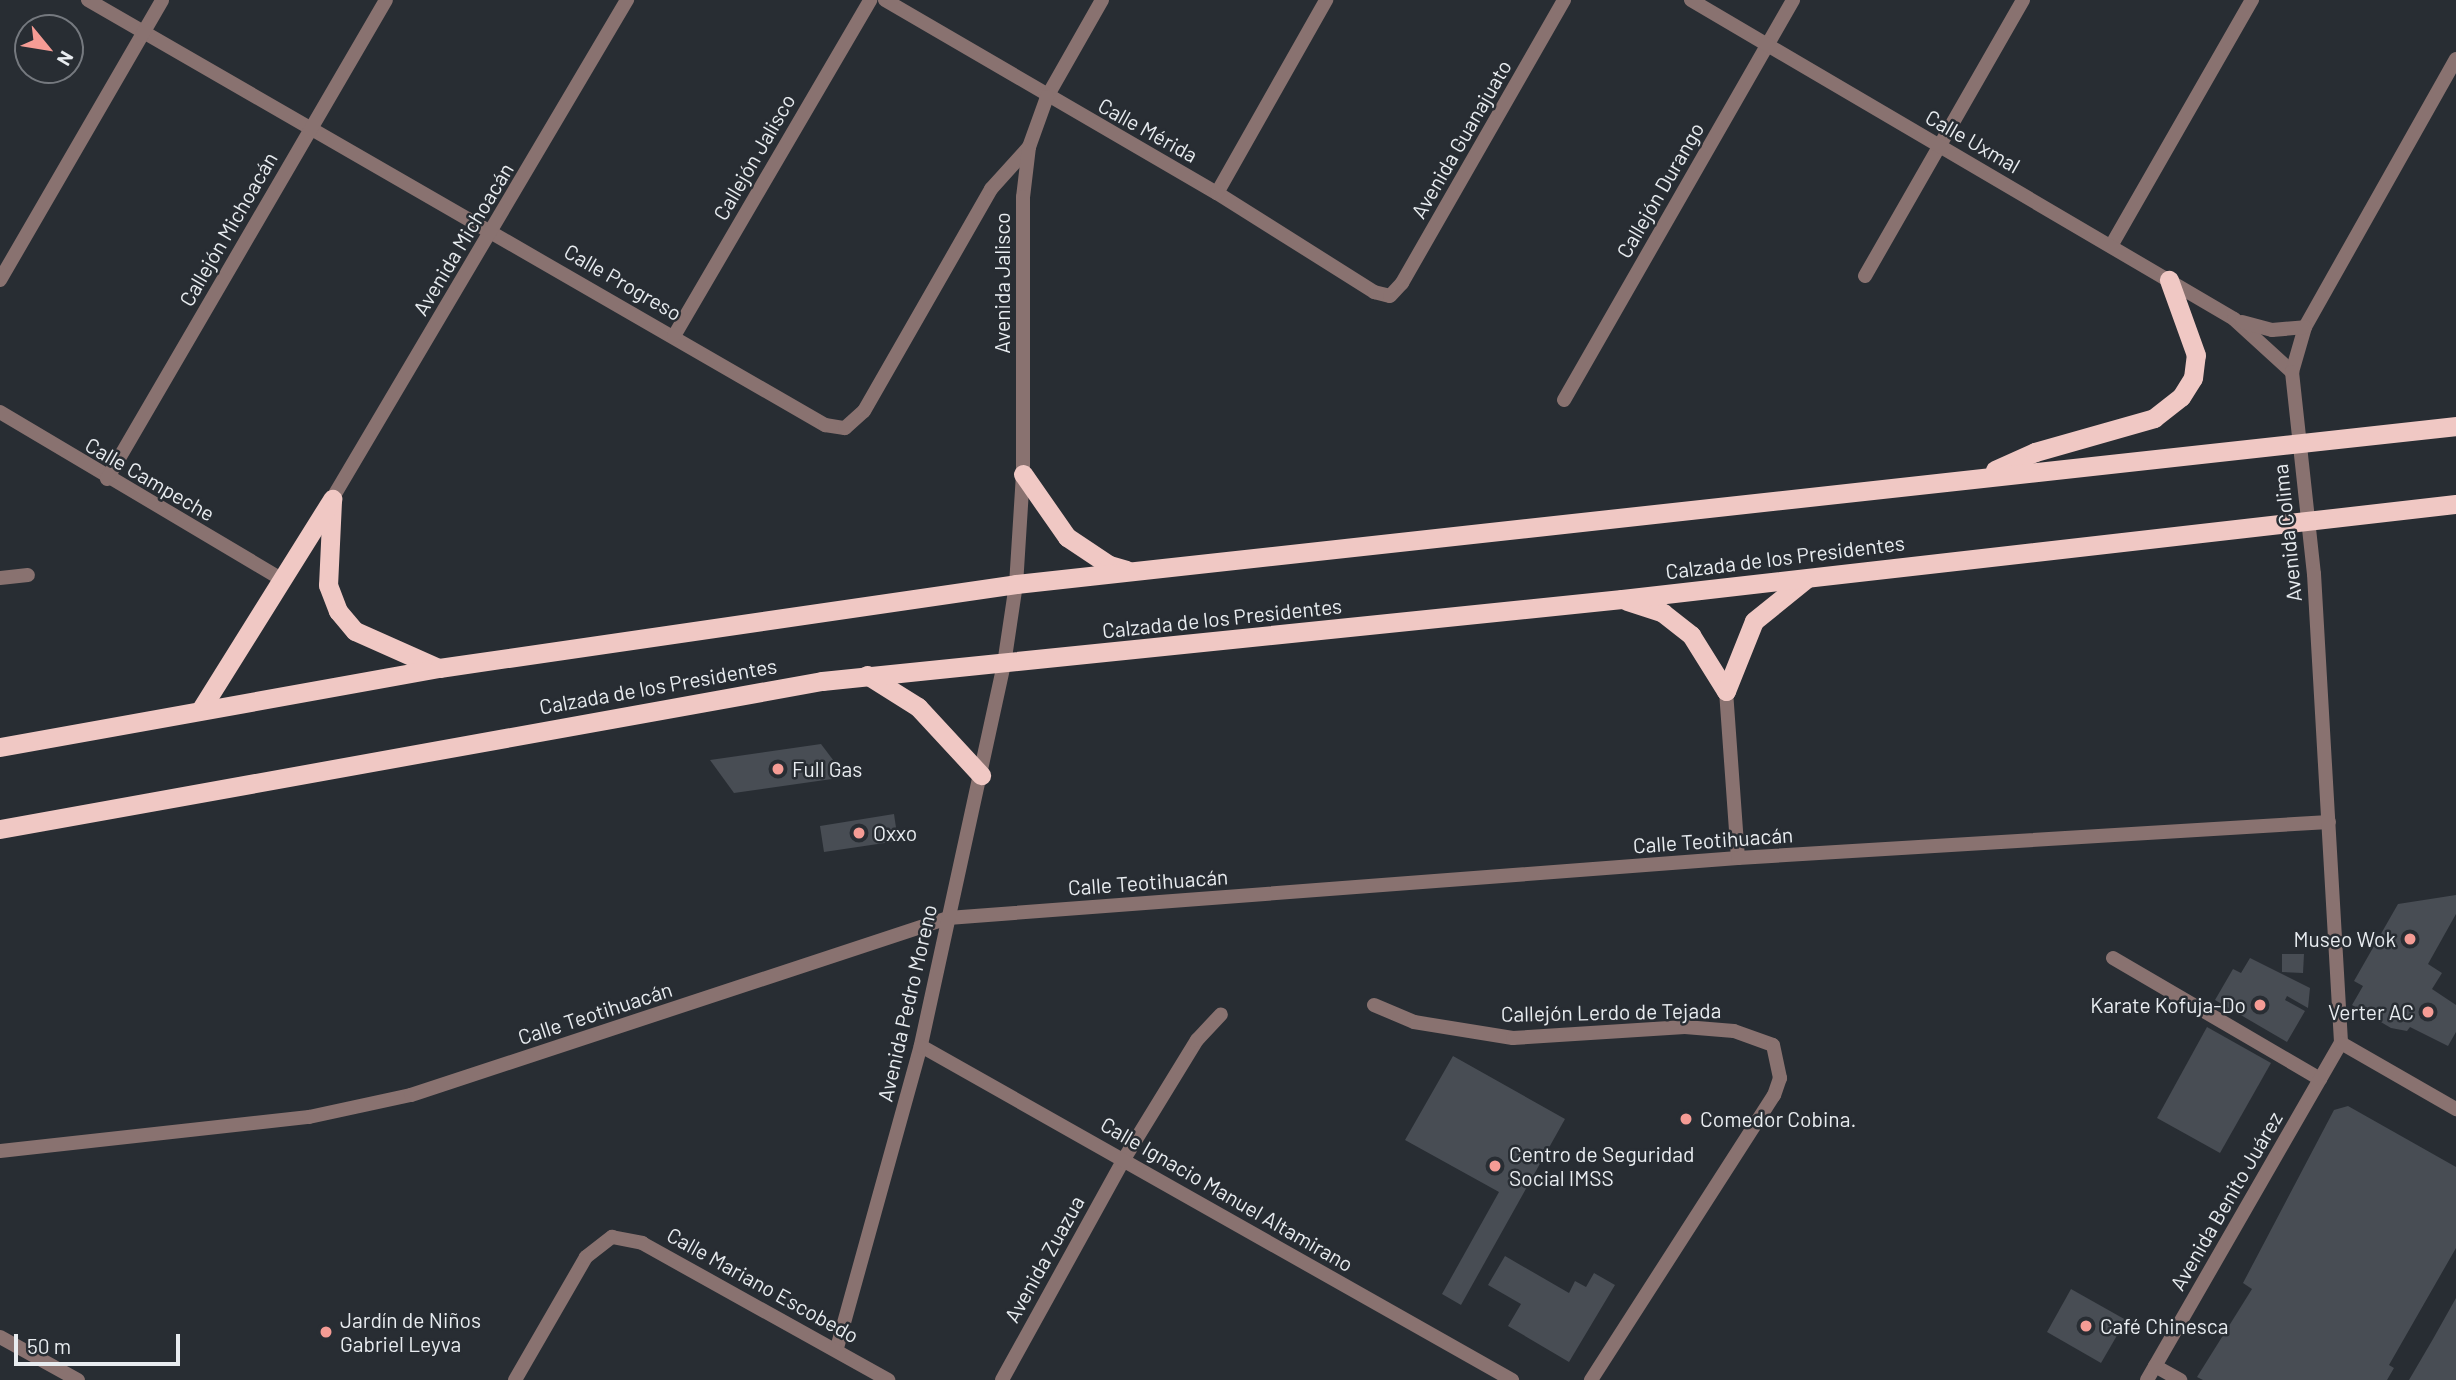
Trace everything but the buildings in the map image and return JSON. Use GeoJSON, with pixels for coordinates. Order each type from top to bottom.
{"type":"FeatureCollection","features":[{"type":"Feature","properties":{"kind":"highway"},"geometry":{"type":"LineString","coordinates":[[1981,477],[2035,452],[2154,418],[2181,397],[2193,377],[2196,355],[2169,280]]}},
{"type":"Feature","properties":{"kind":"highway"},"geometry":{"type":"LineString","coordinates":[[0,747],[439,668],[1016,584],[2456,426]]}},
{"type":"Feature","properties":{"kind":"highway"},"geometry":{"type":"LineString","coordinates":[[1023,474],[1067,537],[1109,565],[1134,573]]}},
{"type":"Feature","properties":{"kind":"highway"},"geometry":{"type":"LineString","coordinates":[[201,709],[279,578],[332,499]]}},
{"type":"Feature","properties":{"kind":"highway"},"geometry":{"type":"LineString","coordinates":[[332,499],[328,585],[338,611],[355,631],[439,668]]}},
{"type":"Feature","properties":{"kind":"highway","name":"Calzada de los Presidentes"},"geometry":{"type":"LineString","coordinates":[[0,829],[668,706],[867,676],[1622,599],[2456,504]]}},
{"type":"Feature","properties":{"kind":"highway"},"geometry":{"type":"LineString","coordinates":[[2402,509],[2456,517]]}},
{"type":"Feature","properties":{"kind":"highway"},"geometry":{"type":"LineString","coordinates":[[1726,691],[1754,621],[1809,578]]}},
{"type":"Feature","properties":{"kind":"highway"},"geometry":{"type":"LineString","coordinates":[[1622,599],[1662,613],[1691,635],[1726,691]]}},
{"type":"Feature","properties":{"kind":"highway"},"geometry":{"type":"LineString","coordinates":[[867,676],[918,707],[981,775]]}},
{"type":"Feature","properties":{"kind":"street","name":"Calle Progreso"},"geometry":{"type":"LineString","coordinates":[[88,0],[825,425],[845,428],[864,411],[991,188],[1029,147]]}},
{"type":"Feature","properties":{"kind":"street"},"geometry":{"type":"LineString","coordinates":[[0,280],[162,0]]}},
{"type":"Feature","properties":{"kind":"street","name":"Callejón Michoacán"},"geometry":{"type":"LineString","coordinates":[[107,479],[386,0]]}},
{"type":"Feature","properties":{"kind":"street","name":"Avenida Michoacán"},"geometry":{"type":"LineString","coordinates":[[332,499],[493,232],[627,0]]}},
{"type":"Feature","properties":{"kind":"street","name":"Callejón Jalisco"},"geometry":{"type":"LineString","coordinates":[[674,336],[870,0]]}},
{"type":"Feature","properties":{"kind":"street","name":"Calle Mérida"},"geometry":{"type":"LineString","coordinates":[[885,0],[1217,193],[1374,292],[1390,296]]}},
{"type":"Feature","properties":{"kind":"street","name":"Avenida Jalisco"},"geometry":{"type":"LineString","coordinates":[[1004,664],[1016,584],[1023,474],[1023,197],[1029,147],[1048,97],[1102,0]]}},
{"type":"Feature","properties":{"kind":"street"},"geometry":{"type":"LineString","coordinates":[[1217,193],[1326,0]]}},
{"type":"Feature","properties":{"kind":"street","name":"Avenida Guanajuato"},"geometry":{"type":"LineString","coordinates":[[1390,296],[1402,284],[1564,0]]}},
{"type":"Feature","properties":{"kind":"street","name":"Calle Uxmal"},"geometry":{"type":"LineString","coordinates":[[1691,0],[2234,319],[2292,372]]}},
{"type":"Feature","properties":{"kind":"street","name":"Callejón Durango"},"geometry":{"type":"LineString","coordinates":[[1564,400],[1793,0]]}},
{"type":"Feature","properties":{"kind":"street"},"geometry":{"type":"LineString","coordinates":[[1865,276],[2023,0]]}},
{"type":"Feature","properties":{"kind":"street"},"geometry":{"type":"LineString","coordinates":[[2111,246],[2252,0]]}},
{"type":"Feature","properties":{"kind":"street","name":"Avenida Colima"},"geometry":{"type":"LineString","coordinates":[[2341,1043],[2314,574],[2292,394],[2292,372],[2305,327],[2456,59]]}},
{"type":"Feature","properties":{"kind":"street","name":"Calle Uxmal"},"geometry":{"type":"LineString","coordinates":[[2234,319],[2272,330],[2305,327]]}},
{"type":"Feature","properties":{"kind":"street","name":"Calle Campeche"},"geometry":{"type":"LineString","coordinates":[[0,412],[107,479],[279,578]]}},
{"type":"Feature","properties":{"kind":"street"},"geometry":{"type":"LineString","coordinates":[[0,578],[27,575]]}},
{"type":"Feature","properties":{"kind":"street","name":"Avenida Pedro Moreno"},"geometry":{"type":"LineString","coordinates":[[837,1348],[921,1046],[1004,664]]}},
{"type":"Feature","properties":{"kind":"street"},"geometry":{"type":"LineString","coordinates":[[1726,691],[1738,858]]}},
{"type":"Feature","properties":{"kind":"street","name":"Calle Teotihuacán"},"geometry":{"type":"LineString","coordinates":[[0,1151],[309,1117],[411,1095],[948,918],[1738,858],[2329,822]]}},
{"type":"Feature","properties":{"kind":"street"},"geometry":{"type":"LineString","coordinates":[[2113,958],[2320,1079]]}},
{"type":"Feature","properties":{"kind":"street","name":"Callejón Lerdo de Tejada"},"geometry":{"type":"LineString","coordinates":[[1374,1005],[1414,1023],[1513,1038],[1685,1027],[1734,1031],[1773,1045],[1780,1078],[1774,1095],[1591,1380]]}},
{"type":"Feature","properties":{"kind":"street"},"geometry":{"type":"LineString","coordinates":[[1124,1159],[1197,1040],[1221,1014]]}},
{"type":"Feature","properties":{"kind":"street"},"geometry":{"type":"LineString","coordinates":[[2341,1043],[2456,1109]]}},
{"type":"Feature","properties":{"kind":"street","name":"Avenida Benito Juárez"},"geometry":{"type":"LineString","coordinates":[[2147,1380],[2341,1043]]}},
{"type":"Feature","properties":{"kind":"street","name":"Calle Ignacio Manuel Altamirano"},"geometry":{"type":"LineString","coordinates":[[921,1046],[1512,1380]]}},
{"type":"Feature","properties":{"kind":"street","name":"Avenida Zuazua"},"geometry":{"type":"LineString","coordinates":[[1002,1380],[1124,1159]]}},
{"type":"Feature","properties":{"kind":"street","name":"Calle Mariano Escobedo"},"geometry":{"type":"LineString","coordinates":[[515,1380],[586,1257],[612,1237],[642,1242],[837,1348],[888,1380]]}},
{"type":"Feature","properties":{"kind":"street"},"geometry":{"type":"LineString","coordinates":[[0,1337],[55,1375],[78,1380]]}},
{"type":"Feature","properties":{"kind":"street"},"geometry":{"type":"LineString","coordinates":[[2155,1366],[2180,1380]]}},
{"type":"Feature","properties":{"kind":"place","name":"Full Gas"},"geometry":{"type":"Point","coordinates":[778,769]}},
{"type":"Feature","properties":{"kind":"place","name":"Oxxo"},"geometry":{"type":"Point","coordinates":[859,833]}},
{"type":"Feature","properties":{"kind":"place","name":"Museo Wok"},"geometry":{"type":"Point","coordinates":[2410,939]}},
{"type":"Feature","properties":{"kind":"place","name":"Karate Kofuja-Do"},"geometry":{"type":"Point","coordinates":[2260,1005]}},
{"type":"Feature","properties":{"kind":"place","name":"Verter AC"},"geometry":{"type":"Point","coordinates":[2428,1012]}},
{"type":"Feature","properties":{"kind":"place","name":"Comedor Cobina."},"geometry":{"type":"Point","coordinates":[1686,1119]}},
{"type":"Feature","properties":{"kind":"place","name":"Centro de Seguridad Social IMSS"},"geometry":{"type":"Point","coordinates":[1495,1166]}},
{"type":"Feature","properties":{"kind":"place","name":"Café Chinesca"},"geometry":{"type":"Point","coordinates":[2086,1326]}},
{"type":"Feature","properties":{"kind":"place","name":"Jardín de Niños Gabriel Leyva"},"geometry":{"type":"Point","coordinates":[326,1332]}}]}
